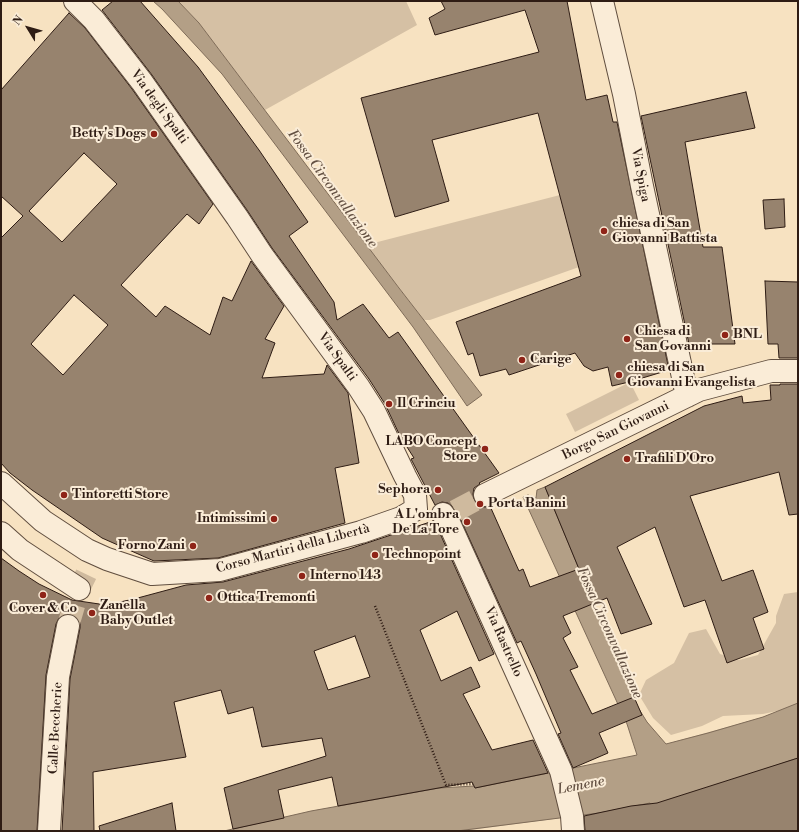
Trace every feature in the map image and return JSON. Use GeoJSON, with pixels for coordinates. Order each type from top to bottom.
{"type":"FeatureCollection","features":[{"type":"Feature","properties":{"kind":"street","name":"Via Spiga"},"geometry":{"type":"LineString","coordinates":[[602,1],[624,94],[687,396]]}},
{"type":"Feature","properties":{"kind":"street","name":"Via degli Spalti"},"geometry":{"type":"LineString","coordinates":[[84,4],[94,20],[142,82],[237,217]]}},
{"type":"Feature","properties":{"kind":"street","name":"Via Spalti"},"geometry":{"type":"LineString","coordinates":[[237,217],[262,255],[358,386],[374,411],[404,476],[415,495],[416,509]]}},
{"type":"Feature","properties":{"kind":"street","name":"Borgo San Giovanni"},"geometry":{"type":"LineString","coordinates":[[485,495],[699,390],[771,371],[798,370]]}},
{"type":"Feature","properties":{"kind":"street","name":"Corso Martiri della Libertà"},"geometry":{"type":"LineString","coordinates":[[3,488],[43,521],[87,550],[107,559],[152,574],[220,570],[361,532],[401,518],[416,509]]}},
{"type":"Feature","properties":{"kind":"street","name":"Via Rastrello"},"geometry":{"type":"LineString","coordinates":[[416,509],[434,514],[449,513],[449,523],[561,771],[572,824]]}},
{"type":"Feature","properties":{"kind":"street"},"geometry":{"type":"LineString","coordinates":[[1,533],[20,550],[79,589]]}},
{"type":"Feature","properties":{"kind":"street","name":"Calle Beccherie"},"geometry":{"type":"LineString","coordinates":[[50,831],[58,677],[68,626]]}},
{"type":"Feature","properties":{"kind":"path"},"geometry":{"type":"LineString","coordinates":[[376,606],[446,785],[473,784]]}},
{"type":"Feature","properties":{"kind":"shaded area"},"geometry":{"type":"Polygon","coordinates":[[[178,1],[406,1],[417,25],[265,110],[199,23],[178,1]]]}},
{"type":"Feature","properties":{"kind":"shaded area"},"geometry":{"type":"Polygon","coordinates":[[[560,195],[579,267],[430,320],[424,320],[366,245],[560,195]]]}},
{"type":"Feature","properties":{"kind":"shaded area"},"geometry":{"type":"Polygon","coordinates":[[[630,382],[639,400],[575,432],[566,414],[630,382]]]}},
{"type":"Feature","properties":{"kind":"shaded area"},"geometry":{"type":"Polygon","coordinates":[[[798,592],[798,758],[663,801],[599,813],[463,831],[224,831],[311,811],[439,788],[475,788],[615,761],[638,755],[666,744],[763,717],[782,710],[763,714],[723,716],[702,726],[671,735],[653,718],[639,695],[646,680],[674,663],[689,633],[706,629],[720,654],[739,660],[758,655],[776,623],[776,616],[784,594],[798,592]]]}},
{"type":"Feature","properties":{"kind":"water"},"geometry":{"type":"Polygon","coordinates":[[[153,1],[178,1],[199,23],[399,288],[482,395],[467,406],[413,327],[222,74],[153,1]]]}},
{"type":"Feature","properties":{"kind":"water","name":"Lemene"},"geometry":{"type":"Polygon","coordinates":[[[545,487],[634,701],[647,722],[666,744],[763,717],[798,703],[798,758],[751,774],[666,831],[650,803],[599,813],[457,831],[224,831],[311,811],[439,788],[474,786],[475,788],[637,755],[627,724],[523,497],[528,495],[536,498],[537,490],[545,487]]]}},
{"type":"Feature","properties":{"kind":"building"},"geometry":{"type":"Polygon","coordinates":[[[113,1],[140,1],[198,67],[259,150],[308,222],[289,236],[334,302],[337,320],[363,304],[389,338],[398,332],[499,473],[479,483],[480,484],[474,488],[474,500],[478,506],[490,506],[519,571],[523,569],[530,587],[579,569],[545,487],[704,406],[742,396],[743,403],[771,400],[770,385],[798,384],[798,514],[789,515],[779,472],[690,496],[722,581],[753,570],[768,612],[753,618],[764,649],[727,663],[705,600],[684,607],[655,527],[617,547],[652,624],[621,634],[607,598],[563,616],[571,633],[563,638],[578,667],[570,670],[592,714],[634,697],[642,715],[599,733],[608,753],[573,768],[558,734],[561,733],[536,674],[521,641],[517,643],[459,516],[453,507],[448,503],[442,502],[435,505],[411,459],[414,458],[400,436],[385,404],[369,379],[272,248],[152,75],[102,10],[113,1]]]}},
{"type":"Feature","properties":{"kind":"building"},"geometry":{"type":"Polygon","coordinates":[[[441,1],[567,1],[586,100],[607,95],[613,122],[617,122],[669,370],[612,386],[608,367],[593,371],[584,366],[575,353],[509,375],[506,369],[480,376],[473,353],[468,355],[456,322],[581,276],[538,113],[432,140],[449,201],[395,217],[361,98],[539,52],[525,10],[435,35],[429,18],[445,9],[441,1]]]}},
{"type":"Feature","properties":{"kind":"building"},"geometry":{"type":"Polygon","coordinates":[[[69,13],[85,28],[132,89],[213,204],[199,224],[187,214],[121,285],[156,317],[165,306],[210,335],[223,297],[232,301],[251,261],[284,306],[265,339],[275,343],[262,378],[324,374],[327,365],[348,393],[359,463],[335,468],[345,523],[218,558],[154,561],[102,538],[32,490],[10,473],[1,463],[1,238],[23,216],[1,196],[1,90],[69,13]],[[84,153],[29,211],[62,242],[117,184],[84,153]],[[74,295],[31,344],[63,375],[108,325],[74,295]]]}},
{"type":"Feature","properties":{"kind":"building"},"geometry":{"type":"Polygon","coordinates":[[[746,92],[755,128],[685,142],[703,247],[722,247],[735,344],[689,344],[641,116],[746,92]]]}},
{"type":"Feature","properties":{"kind":"building"},"geometry":{"type":"Polygon","coordinates":[[[784,199],[785,227],[765,229],[763,200],[784,199]]]}},
{"type":"Feature","properties":{"kind":"building"},"geometry":{"type":"Polygon","coordinates":[[[765,281],[798,282],[798,358],[779,358],[778,344],[768,344],[765,281]]]}},
{"type":"Feature","properties":{"kind":"building"},"geometry":{"type":"Polygon","coordinates":[[[433,521],[438,529],[494,654],[479,661],[457,611],[420,630],[441,681],[471,667],[480,687],[463,694],[492,750],[533,740],[548,773],[475,788],[472,782],[338,806],[332,777],[278,790],[284,818],[233,829],[224,788],[326,756],[322,738],[262,747],[253,707],[228,714],[221,690],[174,702],[186,757],[93,772],[94,831],[62,831],[70,679],[80,628],[80,622],[76,617],[71,614],[64,614],[59,618],[56,624],[46,675],[37,831],[1,831],[1,558],[39,584],[72,600],[106,605],[186,585],[223,582],[349,549],[433,521]],[[355,636],[314,651],[328,690],[370,677],[355,636]]]}},
{"type":"Feature","properties":{"kind":"building"},"geometry":{"type":"Polygon","coordinates":[[[798,758],[798,831],[585,831],[584,816],[631,806],[657,803],[798,758]]]}},
{"type":"Feature","properties":{"kind":"building"},"geometry":{"type":"Polygon","coordinates":[[[172,803],[176,831],[100,831],[99,826],[172,803]]]}},
{"type":"Feature","properties":{"kind":"tunnel"},"geometry":{"type":"LineString","coordinates":[[455,511],[485,495]]}},
{"type":"Feature","properties":{"kind":"tunnel"},"geometry":{"type":"LineString","coordinates":[[68,626],[79,589],[96,554]]}},
{"type":"Feature","properties":{"kind":"place","name":"Betty's Dogs"},"geometry":{"type":"Point","coordinates":[154,134]}},
{"type":"Feature","properties":{"kind":"place","name":"chiesa di San Giovanni Battista"},"geometry":{"type":"Point","coordinates":[604,231]}},
{"type":"Feature","properties":{"kind":"place","name":"BNL"},"geometry":{"type":"Point","coordinates":[725,335]}},
{"type":"Feature","properties":{"kind":"place","name":"Chiesa di San Govanni"},"geometry":{"type":"Point","coordinates":[627,339]}},
{"type":"Feature","properties":{"kind":"place","name":"Carige"},"geometry":{"type":"Point","coordinates":[522,360]}},
{"type":"Feature","properties":{"kind":"place","name":"chiesa di San Giovanni Evangelista"},"geometry":{"type":"Point","coordinates":[619,375]}},
{"type":"Feature","properties":{"kind":"place","name":"Il Crinciu"},"geometry":{"type":"Point","coordinates":[389,404]}},
{"type":"Feature","properties":{"kind":"place","name":"LABO Concept Store"},"geometry":{"type":"Point","coordinates":[485,449]}},
{"type":"Feature","properties":{"kind":"place","name":"Trafili D'Oro"},"geometry":{"type":"Point","coordinates":[627,459]}},
{"type":"Feature","properties":{"kind":"place","name":"Sephora"},"geometry":{"type":"Point","coordinates":[438,490]}},
{"type":"Feature","properties":{"kind":"place","name":"Tintoretti Store"},"geometry":{"type":"Point","coordinates":[64,495]}},
{"type":"Feature","properties":{"kind":"place","name":"Porta Banini"},"geometry":{"type":"Point","coordinates":[480,504]}},
{"type":"Feature","properties":{"kind":"place","name":"Intimissimi"},"geometry":{"type":"Point","coordinates":[274,519]}},
{"type":"Feature","properties":{"kind":"place","name":"A L'ombra De La Tore"},"geometry":{"type":"Point","coordinates":[467,522]}},
{"type":"Feature","properties":{"kind":"place","name":"Forno Zani"},"geometry":{"type":"Point","coordinates":[193,546]}},
{"type":"Feature","properties":{"kind":"place","name":"Technopoint"},"geometry":{"type":"Point","coordinates":[375,555]}},
{"type":"Feature","properties":{"kind":"place","name":"Interno 143"},"geometry":{"type":"Point","coordinates":[302,576]}},
{"type":"Feature","properties":{"kind":"place","name":"Cover & Co"},"geometry":{"type":"Point","coordinates":[43,595]}},
{"type":"Feature","properties":{"kind":"place","name":"Ottica Tremonti"},"geometry":{"type":"Point","coordinates":[209,598]}},
{"type":"Feature","properties":{"kind":"place","name":"Zanella Baby Outlet"},"geometry":{"type":"Point","coordinates":[92,613]}},
{"type":"Feature","properties":{"kind":"water label","name":"Fossa Circonvallazione"},"geometry":{"type":"Point","coordinates":[332,189]}},
{"type":"Feature","properties":{"kind":"water label","name":"Fossa Circonvallazione"},"geometry":{"type":"Point","coordinates":[609,633]}}]}
